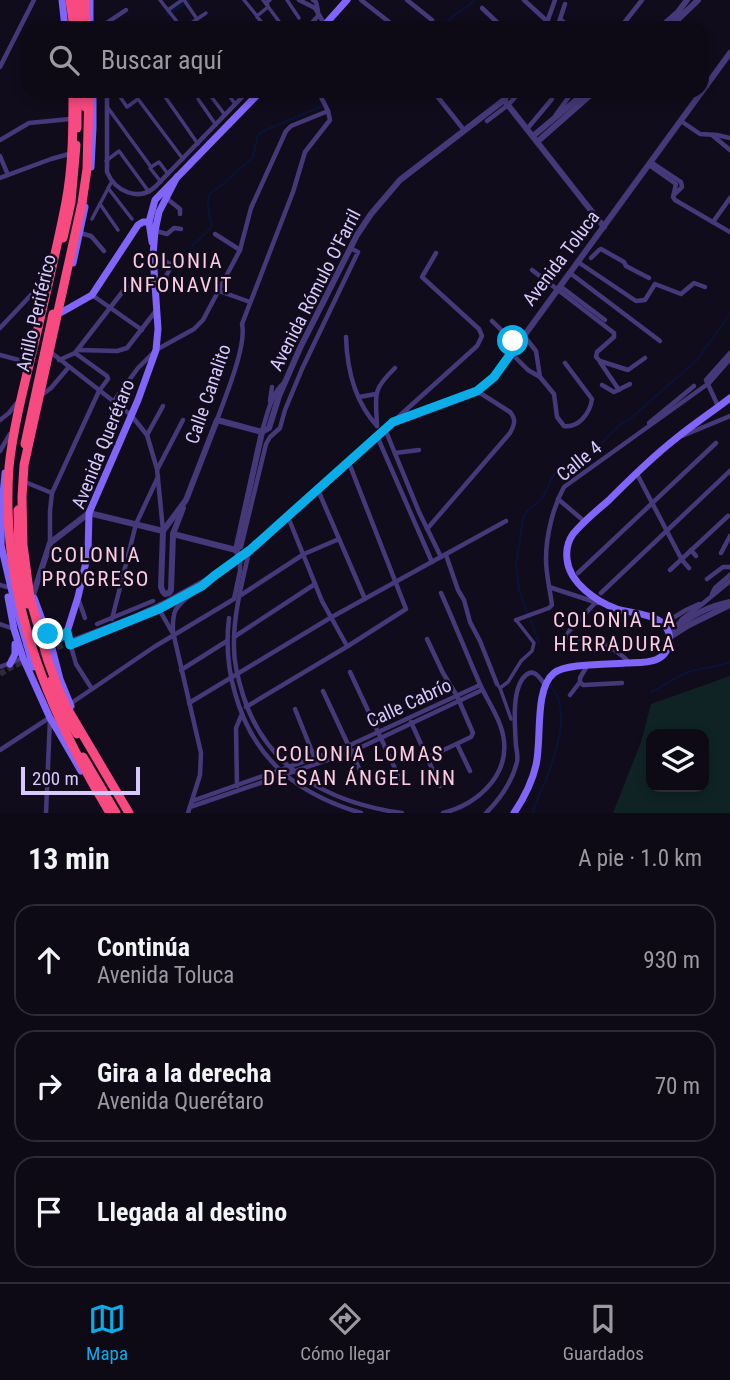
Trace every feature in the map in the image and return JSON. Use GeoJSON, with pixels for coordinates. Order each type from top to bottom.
{"type":"FeatureCollection","features":[{"type":"Feature","properties":{"kind":"highway"},"geometry":{"type":"LineString","coordinates":[[66,0],[75,21]]}},
{"type":"Feature","properties":{"kind":"highway"},"geometry":{"type":"LineString","coordinates":[[77,0],[78,21]]}},
{"type":"Feature","properties":{"kind":"highway"},"geometry":{"type":"LineString","coordinates":[[80,21],[87,0]]}},
{"type":"Feature","properties":{"kind":"highway"},"geometry":{"type":"LineString","coordinates":[[73,98],[72,159],[66,200],[23,388],[8,469],[8,543],[20,614],[34,663],[48,699],[108,813]]}},
{"type":"Feature","properties":{"kind":"highway","name":"Anillo Periférico"},"geometry":{"type":"LineString","coordinates":[[73,98],[76,160],[71,202],[18,432],[11,481],[11,561],[38,665],[57,712],[116,813]]}},
{"type":"Feature","properties":{"kind":"highway","name":"Anillo Periférico"},"geometry":{"type":"LineString","coordinates":[[31,642],[19,562],[20,469],[41,363],[79,203],[89,98]]}},
{"type":"Feature","properties":{"kind":"highway"},"geometry":{"type":"LineString","coordinates":[[90,98],[87,169],[82,203],[24,465],[22,534],[30,598],[58,688],[67,708],[131,813]]}},
{"type":"Feature","properties":{"kind":"highway"},"geometry":{"type":"LineString","coordinates":[[41,363],[47,379]]}},
{"type":"Feature","properties":{"kind":"highway","name":"Anillo Periférico"},"geometry":{"type":"LineString","coordinates":[[38,665],[61,707],[131,813]]}},
{"type":"Feature","properties":{"kind":"main road"},"geometry":{"type":"LineString","coordinates":[[328,21],[347,0]]}},
{"type":"Feature","properties":{"kind":"main road"},"geometry":{"type":"LineString","coordinates":[[90,98],[92,161],[80,233],[62,312],[56,357],[43,394],[25,482],[24,540],[33,595],[48,634],[60,679],[70,704],[131,813]]}},
{"type":"Feature","properties":{"kind":"main road"},"geometry":{"type":"LineString","coordinates":[[177,177],[254,98]]}},
{"type":"Feature","properties":{"kind":"main road"},"geometry":{"type":"LineString","coordinates":[[74,119],[62,209],[6,460],[0,545],[3,586],[23,658],[50,718],[108,813]]}},
{"type":"Feature","properties":{"kind":"main road","name":"Avenida Querétaro"},"geometry":{"type":"LineString","coordinates":[[153,251],[159,212],[177,177]]}},
{"type":"Feature","properties":{"kind":"main road","name":"Avenida Querétaro"},"geometry":{"type":"LineString","coordinates":[[67,632],[89,545],[89,513],[147,378],[156,350],[158,308],[149,222],[155,200],[177,177]]}},
{"type":"Feature","properties":{"kind":"main road"},"geometry":{"type":"LineString","coordinates":[[155,200],[166,198]]}},
{"type":"Feature","properties":{"kind":"main road"},"geometry":{"type":"LineString","coordinates":[[62,312],[92,295],[138,225],[149,222]]}},
{"type":"Feature","properties":{"kind":"main road"},"geometry":{"type":"LineString","coordinates":[[514,813],[530,785],[537,764],[541,699],[550,677],[562,668],[644,663],[659,659],[666,652],[669,634],[663,624],[656,619],[607,605],[579,583],[566,561],[568,543],[585,522],[636,473],[675,439],[730,398]]}},
{"type":"Feature","properties":{"kind":"main road"},"geometry":{"type":"LineString","coordinates":[[0,545],[15,606],[31,642]]}},
{"type":"Feature","properties":{"kind":"main road"},"geometry":{"type":"LineString","coordinates":[[13,625],[23,648],[35,648],[48,634]]}},
{"type":"Feature","properties":{"kind":"main road"},"geometry":{"type":"LineString","coordinates":[[9,664],[15,653],[13,625]]}},
{"type":"Feature","properties":{"kind":"main road"},"geometry":{"type":"LineString","coordinates":[[23,658],[51,644],[67,632]]}},
{"type":"Feature","properties":{"kind":"main road"},"geometry":{"type":"LineString","coordinates":[[38,665],[57,729]]}},
{"type":"Feature","properties":{"kind":"street"},"geometry":{"type":"LineString","coordinates":[[23,21],[34,0]]}},
{"type":"Feature","properties":{"kind":"street"},"geometry":{"type":"LineString","coordinates":[[160,0],[177,21]]}},
{"type":"Feature","properties":{"kind":"street"},"geometry":{"type":"LineString","coordinates":[[168,10],[183,0],[197,19]]}},
{"type":"Feature","properties":{"kind":"street"},"geometry":{"type":"LineString","coordinates":[[244,0],[261,21]]}},
{"type":"Feature","properties":{"kind":"street"},"geometry":{"type":"LineString","coordinates":[[263,0],[279,21]]}},
{"type":"Feature","properties":{"kind":"street"},"geometry":{"type":"LineString","coordinates":[[268,7],[267,2],[270,0]]}},
{"type":"Feature","properties":{"kind":"street"},"geometry":{"type":"LineString","coordinates":[[287,0],[299,18]]}},
{"type":"Feature","properties":{"kind":"street"},"geometry":{"type":"LineString","coordinates":[[299,0],[314,6],[319,13]]}},
{"type":"Feature","properties":{"kind":"street"},"geometry":{"type":"LineString","coordinates":[[313,0],[322,21]]}},
{"type":"Feature","properties":{"kind":"street"},"geometry":{"type":"LineString","coordinates":[[361,0],[386,21]]}},
{"type":"Feature","properties":{"kind":"street"},"geometry":{"type":"LineString","coordinates":[[407,0],[432,20]]}},
{"type":"Feature","properties":{"kind":"street"},"geometry":{"type":"LineString","coordinates":[[524,0],[530,2],[543,21]]}},
{"type":"Feature","properties":{"kind":"street"},"geometry":{"type":"LineString","coordinates":[[547,21],[555,0]]}},
{"type":"Feature","properties":{"kind":"street"},"geometry":{"type":"LineString","coordinates":[[626,21],[642,0]]}},
{"type":"Feature","properties":{"kind":"street"},"geometry":{"type":"LineString","coordinates":[[673,21],[687,0]]}},
{"type":"Feature","properties":{"kind":"street"},"geometry":{"type":"LineString","coordinates":[[674,21],[698,0]]}},
{"type":"Feature","properties":{"kind":"street"},"geometry":{"type":"LineString","coordinates":[[560,20],[565,4]]}},
{"type":"Feature","properties":{"kind":"street"},"geometry":{"type":"LineString","coordinates":[[257,16],[268,7]]}},
{"type":"Feature","properties":{"kind":"street"},"geometry":{"type":"LineString","coordinates":[[482,8],[496,21]]}},
{"type":"Feature","properties":{"kind":"street"},"geometry":{"type":"LineString","coordinates":[[110,21],[126,10]]}},
{"type":"Feature","properties":{"kind":"street"},"geometry":{"type":"LineString","coordinates":[[194,21],[206,13]]}},
{"type":"Feature","properties":{"kind":"street"},"geometry":{"type":"LineString","coordinates":[[313,21],[319,13]]}},
{"type":"Feature","properties":{"kind":"street"},"geometry":{"type":"LineString","coordinates":[[0,67],[21,26]]}},
{"type":"Feature","properties":{"kind":"street","name":"Avenida Toluca"},"geometry":{"type":"LineString","coordinates":[[709,83],[729,56]]}},
{"type":"Feature","properties":{"kind":"street"},"geometry":{"type":"LineString","coordinates":[[107,98],[107,172],[112,181],[126,192],[138,194],[149,192],[169,174],[239,98]]}},
{"type":"Feature","properties":{"kind":"street"},"geometry":{"type":"LineString","coordinates":[[121,98],[127,107],[138,99],[183,159]]}},
{"type":"Feature","properties":{"kind":"street"},"geometry":{"type":"LineString","coordinates":[[166,98],[198,144]]}},
{"type":"Feature","properties":{"kind":"street"},"geometry":{"type":"LineString","coordinates":[[212,98],[225,115]]}},
{"type":"Feature","properties":{"kind":"street"},"geometry":{"type":"LineString","coordinates":[[231,98],[235,104]]}},
{"type":"Feature","properties":{"kind":"street"},"geometry":{"type":"LineString","coordinates":[[113,402],[156,350],[194,329],[203,320],[240,250],[251,208],[286,131],[327,109],[321,98]]}},
{"type":"Feature","properties":{"kind":"street"},"geometry":{"type":"LineString","coordinates":[[439,98],[464,130]]}},
{"type":"Feature","properties":{"kind":"street","name":"Avenida Rómulo O'Farril"},"geometry":{"type":"LineString","coordinates":[[236,550],[262,432],[269,428],[279,396],[363,224],[400,180],[509,98]]}},
{"type":"Feature","properties":{"kind":"street"},"geometry":{"type":"LineString","coordinates":[[487,121],[511,98]]}},
{"type":"Feature","properties":{"kind":"street"},"geometry":{"type":"LineString","coordinates":[[535,139],[568,98]]}},
{"type":"Feature","properties":{"kind":"street"},"geometry":{"type":"LineString","coordinates":[[551,121],[579,98]]}},
{"type":"Feature","properties":{"kind":"street"},"geometry":{"type":"LineString","coordinates":[[535,139],[586,98]]}},
{"type":"Feature","properties":{"kind":"street","name":"Avenida Toluca"},"geometry":{"type":"LineString","coordinates":[[71,643],[159,609],[194,592],[250,550],[349,463],[380,431],[393,422],[477,391],[494,377],[698,98]]}},
{"type":"Feature","properties":{"kind":"street"},"geometry":{"type":"LineString","coordinates":[[198,99],[216,125]]}},
{"type":"Feature","properties":{"kind":"street"},"geometry":{"type":"LineString","coordinates":[[527,129],[552,99]]}},
{"type":"Feature","properties":{"kind":"street"},"geometry":{"type":"LineString","coordinates":[[506,102],[604,227]]}},
{"type":"Feature","properties":{"kind":"street"},"geometry":{"type":"LineString","coordinates":[[107,107],[160,182]]}},
{"type":"Feature","properties":{"kind":"street","name":"Calle Canalito"},"geometry":{"type":"LineString","coordinates":[[186,500],[163,531],[161,587],[165,594],[171,590],[173,534],[217,420],[240,349],[244,332],[242,324],[293,192],[305,152],[330,120],[327,109]]}},
{"type":"Feature","properties":{"kind":"street"},"geometry":{"type":"LineString","coordinates":[[0,140],[29,123],[74,119]]}},
{"type":"Feature","properties":{"kind":"street"},"geometry":{"type":"LineString","coordinates":[[681,121],[700,134],[730,138]]}},
{"type":"Feature","properties":{"kind":"street"},"geometry":{"type":"LineString","coordinates":[[711,135],[730,150]]}},
{"type":"Feature","properties":{"kind":"street"},"geometry":{"type":"LineString","coordinates":[[106,161],[119,151],[149,192]]}},
{"type":"Feature","properties":{"kind":"street"},"geometry":{"type":"LineString","coordinates":[[0,178],[69,154]]}},
{"type":"Feature","properties":{"kind":"street"},"geometry":{"type":"LineString","coordinates":[[0,156],[8,175]]}},
{"type":"Feature","properties":{"kind":"street"},"geometry":{"type":"LineString","coordinates":[[151,167],[159,162],[169,174]]}},
{"type":"Feature","properties":{"kind":"street"},"geometry":{"type":"LineString","coordinates":[[650,164],[682,184],[674,195],[675,200],[730,232]]}},
{"type":"Feature","properties":{"kind":"street"},"geometry":{"type":"LineString","coordinates":[[92,219],[112,181]]}},
{"type":"Feature","properties":{"kind":"street"},"geometry":{"type":"LineString","coordinates":[[108,188],[132,219]]}},
{"type":"Feature","properties":{"kind":"street"},"geometry":{"type":"LineString","coordinates":[[166,198],[180,209],[180,214]]}},
{"type":"Feature","properties":{"kind":"street"},"geometry":{"type":"LineString","coordinates":[[713,222],[730,198]]}},
{"type":"Feature","properties":{"kind":"street"},"geometry":{"type":"LineString","coordinates":[[100,204],[118,230]]}},
{"type":"Feature","properties":{"kind":"street"},"geometry":{"type":"LineString","coordinates":[[155,231],[167,234],[174,228],[181,229]]}},
{"type":"Feature","properties":{"kind":"street"},"geometry":{"type":"LineString","coordinates":[[80,233],[91,236],[104,251]]}},
{"type":"Feature","properties":{"kind":"street"},"geometry":{"type":"LineString","coordinates":[[215,234],[240,250]]}},
{"type":"Feature","properties":{"kind":"street","name":"Avenida Rómulo O'Farril"},"geometry":{"type":"LineString","coordinates":[[236,550],[241,547],[266,444],[280,428],[289,400],[358,251],[350,248]]}},
{"type":"Feature","properties":{"kind":"street"},"geometry":{"type":"LineString","coordinates":[[592,258],[601,249],[624,262],[626,267],[649,278]]}},
{"type":"Feature","properties":{"kind":"street"},"geometry":{"type":"LineString","coordinates":[[153,251],[172,265],[165,278]]}},
{"type":"Feature","properties":{"kind":"street"},"geometry":{"type":"LineString","coordinates":[[393,422],[477,346],[482,336],[479,329],[422,277],[436,253]]}},
{"type":"Feature","properties":{"kind":"street"},"geometry":{"type":"LineString","coordinates":[[578,262],[636,301],[645,300],[655,284],[681,295],[694,283],[705,288]]}},
{"type":"Feature","properties":{"kind":"street"},"geometry":{"type":"LineString","coordinates":[[532,270],[605,320]]}},
{"type":"Feature","properties":{"kind":"street"},"geometry":{"type":"LineString","coordinates":[[570,273],[660,341]]}},
{"type":"Feature","properties":{"kind":"street"},"geometry":{"type":"LineString","coordinates":[[0,328],[46,279]]}},
{"type":"Feature","properties":{"kind":"street"},"geometry":{"type":"LineString","coordinates":[[76,352],[127,286]]}},
{"type":"Feature","properties":{"kind":"street"},"geometry":{"type":"LineString","coordinates":[[558,288],[614,332],[614,337],[597,352],[596,357],[619,390]]}},
{"type":"Feature","properties":{"kind":"street"},"geometry":{"type":"LineString","coordinates":[[219,291],[250,302]]}},
{"type":"Feature","properties":{"kind":"street"},"geometry":{"type":"LineString","coordinates":[[92,295],[142,330]]}},
{"type":"Feature","properties":{"kind":"street"},"geometry":{"type":"LineString","coordinates":[[56,357],[76,352],[122,350],[142,330],[158,308]]}},
{"type":"Feature","properties":{"kind":"street"},"geometry":{"type":"LineString","coordinates":[[492,321],[517,345]]}},
{"type":"Feature","properties":{"kind":"street"},"geometry":{"type":"LineString","coordinates":[[524,335],[536,351],[540,377]]}},
{"type":"Feature","properties":{"kind":"street"},"geometry":{"type":"LineString","coordinates":[[346,337],[349,375],[370,418],[395,453],[427,529],[464,600],[470,622],[511,719]]}},
{"type":"Feature","properties":{"kind":"street"},"geometry":{"type":"LineString","coordinates":[[33,595],[50,543],[52,494],[108,377],[76,352]]}},
{"type":"Feature","properties":{"kind":"street"},"geometry":{"type":"LineString","coordinates":[[511,353],[527,370],[540,377],[554,394],[559,423],[572,427],[590,409],[592,399],[565,363]]}},
{"type":"Feature","properties":{"kind":"street"},"geometry":{"type":"LineString","coordinates":[[340,354],[347,362]]}},
{"type":"Feature","properties":{"kind":"street"},"geometry":{"type":"LineString","coordinates":[[0,355],[26,362]]}},
{"type":"Feature","properties":{"kind":"street","name":"Calle 4"},"geometry":{"type":"LineString","coordinates":[[549,586],[547,550],[558,499],[564,487],[707,384],[730,356]]}},
{"type":"Feature","properties":{"kind":"street"},"geometry":{"type":"LineString","coordinates":[[50,543],[89,513],[163,531],[157,469],[147,435],[131,415],[56,357]]}},
{"type":"Feature","properties":{"kind":"street"},"geometry":{"type":"LineString","coordinates":[[600,361],[628,370],[645,358]]}},
{"type":"Feature","properties":{"kind":"street"},"geometry":{"type":"LineString","coordinates":[[43,394],[68,368]]}},
{"type":"Feature","properties":{"kind":"street"},"geometry":{"type":"LineString","coordinates":[[395,368],[382,382],[376,394],[380,431],[432,562]]}},
{"type":"Feature","properties":{"kind":"street"},"geometry":{"type":"LineString","coordinates":[[217,420],[262,432],[278,388],[285,383]]}},
{"type":"Feature","properties":{"kind":"street"},"geometry":{"type":"LineString","coordinates":[[602,385],[614,392],[630,384]]}},
{"type":"Feature","properties":{"kind":"street"},"geometry":{"type":"LineString","coordinates":[[707,384],[718,407]]}},
{"type":"Feature","properties":{"kind":"street"},"geometry":{"type":"LineString","coordinates":[[642,431],[644,426],[694,386]]}},
{"type":"Feature","properties":{"kind":"street"},"geometry":{"type":"LineString","coordinates":[[269,409],[272,387]]}},
{"type":"Feature","properties":{"kind":"street"},"geometry":{"type":"LineString","coordinates":[[427,529],[514,425],[510,412],[477,391]]}},
{"type":"Feature","properties":{"kind":"street"},"geometry":{"type":"LineString","coordinates":[[359,397],[376,394]]}},
{"type":"Feature","properties":{"kind":"street"},"geometry":{"type":"LineString","coordinates":[[279,396],[289,400]]}},
{"type":"Feature","properties":{"kind":"street"},"geometry":{"type":"LineString","coordinates":[[418,400],[427,410]]}},
{"type":"Feature","properties":{"kind":"street"},"geometry":{"type":"LineString","coordinates":[[0,420],[17,403]]}},
{"type":"Feature","properties":{"kind":"street"},"geometry":{"type":"LineString","coordinates":[[147,435],[163,406]]}},
{"type":"Feature","properties":{"kind":"street"},"geometry":{"type":"LineString","coordinates":[[675,439],[730,416]]}},
{"type":"Feature","properties":{"kind":"street"},"geometry":{"type":"LineString","coordinates":[[157,469],[183,420]]}},
{"type":"Feature","properties":{"kind":"street"},"geometry":{"type":"LineString","coordinates":[[0,451],[11,433]]}},
{"type":"Feature","properties":{"kind":"street"},"geometry":{"type":"LineString","coordinates":[[578,573],[716,443]]}},
{"type":"Feature","properties":{"kind":"street"},"geometry":{"type":"LineString","coordinates":[[395,453],[419,450]]}},
{"type":"Feature","properties":{"kind":"street"},"geometry":{"type":"LineString","coordinates":[[247,707],[406,609],[349,463]]}},
{"type":"Feature","properties":{"kind":"street"},"geometry":{"type":"LineString","coordinates":[[601,593],[730,471]]}},
{"type":"Feature","properties":{"kind":"street"},"geometry":{"type":"LineString","coordinates":[[636,473],[682,560],[689,568]]}},
{"type":"Feature","properties":{"kind":"street"},"geometry":{"type":"LineString","coordinates":[[112,619],[136,524],[158,476]]}},
{"type":"Feature","properties":{"kind":"street"},"geometry":{"type":"LineString","coordinates":[[25,482],[52,494]]}},
{"type":"Feature","properties":{"kind":"street"},"geometry":{"type":"LineString","coordinates":[[318,490],[365,599]]}},
{"type":"Feature","properties":{"kind":"street"},"geometry":{"type":"LineString","coordinates":[[558,499],[585,522]]}},
{"type":"Feature","properties":{"kind":"street"},"geometry":{"type":"LineString","coordinates":[[670,570],[728,516]]}},
{"type":"Feature","properties":{"kind":"street"},"geometry":{"type":"LineString","coordinates":[[288,517],[330,618],[348,646]]}},
{"type":"Feature","properties":{"kind":"street"},"geometry":{"type":"LineString","coordinates":[[189,703],[330,618],[506,521]]}},
{"type":"Feature","properties":{"kind":"street"},"geometry":{"type":"LineString","coordinates":[[70,704],[174,634],[234,598],[240,571],[240,558],[236,550],[173,534]]}},
{"type":"Feature","properties":{"kind":"street"},"geometry":{"type":"LineString","coordinates":[[721,553],[730,536]]}},
{"type":"Feature","properties":{"kind":"street"},"geometry":{"type":"LineString","coordinates":[[240,595],[304,554],[339,539]]}},
{"type":"Feature","properties":{"kind":"street"},"geometry":{"type":"LineString","coordinates":[[250,550],[236,612],[233,649],[237,674],[254,725],[292,769],[323,791],[352,803],[402,813]]}},
{"type":"Feature","properties":{"kind":"street"},"geometry":{"type":"LineString","coordinates":[[691,550],[696,556]]}},
{"type":"Feature","properties":{"kind":"street"},"geometry":{"type":"LineString","coordinates":[[707,579],[723,567],[730,568]]}},
{"type":"Feature","properties":{"kind":"street"},"geometry":{"type":"LineString","coordinates":[[712,595],[715,588],[730,575]]}},
{"type":"Feature","properties":{"kind":"street"},"geometry":{"type":"LineString","coordinates":[[71,643],[156,607],[214,576]]}},
{"type":"Feature","properties":{"kind":"street"},"geometry":{"type":"LineString","coordinates":[[669,634],[682,619],[730,581]]}},
{"type":"Feature","properties":{"kind":"street"},"geometry":{"type":"LineString","coordinates":[[234,637],[315,584]]}},
{"type":"Feature","properties":{"kind":"street"},"geometry":{"type":"LineString","coordinates":[[499,686],[508,682],[532,651],[534,643],[516,620],[551,607],[549,586],[607,605]]}},
{"type":"Feature","properties":{"kind":"street"},"geometry":{"type":"LineString","coordinates":[[190,807],[201,764],[199,744],[174,634],[174,611],[194,592]]}},
{"type":"Feature","properties":{"kind":"street","name":"Calle Cabrío"},"geometry":{"type":"LineString","coordinates":[[292,769],[379,735],[481,688],[441,593]]}},
{"type":"Feature","properties":{"kind":"street"},"geometry":{"type":"LineString","coordinates":[[78,597],[85,618]]}},
{"type":"Feature","properties":{"kind":"street"},"geometry":{"type":"LineString","coordinates":[[97,624],[153,601]]}},
{"type":"Feature","properties":{"kind":"street"},"geometry":{"type":"LineString","coordinates":[[596,602],[565,637],[601,642],[631,663]]}},
{"type":"Feature","properties":{"kind":"street"},"geometry":{"type":"LineString","coordinates":[[663,624],[704,602]]}},
{"type":"Feature","properties":{"kind":"street"},"geometry":{"type":"LineString","coordinates":[[676,626],[730,603]]}},
{"type":"Feature","properties":{"kind":"street"},"geometry":{"type":"LineString","coordinates":[[669,634],[730,603]]}},
{"type":"Feature","properties":{"kind":"street"},"geometry":{"type":"LineString","coordinates":[[159,609],[174,634]]}},
{"type":"Feature","properties":{"kind":"street"},"geometry":{"type":"LineString","coordinates":[[229,618],[231,678],[242,716],[257,744],[283,772],[304,788],[337,805],[361,813]]}},
{"type":"Feature","properties":{"kind":"street"},"geometry":{"type":"LineString","coordinates":[[0,624],[13,625]]}},
{"type":"Feature","properties":{"kind":"street"},"geometry":{"type":"LineString","coordinates":[[67,632],[76,664],[92,689]]}},
{"type":"Feature","properties":{"kind":"street"},"geometry":{"type":"LineString","coordinates":[[427,639],[458,698],[473,735],[427,758]]}},
{"type":"Feature","properties":{"kind":"street"},"geometry":{"type":"LineString","coordinates":[[181,670],[228,640]]}},
{"type":"Feature","properties":{"kind":"street"},"geometry":{"type":"LineString","coordinates":[[0,667],[23,658]]}},
{"type":"Feature","properties":{"kind":"street"},"geometry":{"type":"LineString","coordinates":[[0,661],[9,664]]}},
{"type":"Feature","properties":{"kind":"street"},"geometry":{"type":"LineString","coordinates":[[570,695],[587,666]]}},
{"type":"Feature","properties":{"kind":"street"},"geometry":{"type":"LineString","coordinates":[[350,672],[400,779]]}},
{"type":"Feature","properties":{"kind":"street"},"geometry":{"type":"LineString","coordinates":[[486,813],[506,789],[517,763],[515,710],[522,679],[533,672],[545,685]]}},
{"type":"Feature","properties":{"kind":"street"},"geometry":{"type":"LineString","coordinates":[[580,682],[583,685],[622,683]]}},
{"type":"Feature","properties":{"kind":"street"},"geometry":{"type":"LineString","coordinates":[[443,813],[475,799],[490,784],[500,766],[504,741],[481,688]]}},
{"type":"Feature","properties":{"kind":"street"},"geometry":{"type":"LineString","coordinates":[[323,691],[365,781]]}},
{"type":"Feature","properties":{"kind":"street"},"geometry":{"type":"LineString","coordinates":[[295,709],[315,759]]}},
{"type":"Feature","properties":{"kind":"street"},"geometry":{"type":"LineString","coordinates":[[237,788],[236,728],[242,716]]}},
{"type":"Feature","properties":{"kind":"street"},"geometry":{"type":"LineString","coordinates":[[0,750],[50,718]]}},
{"type":"Feature","properties":{"kind":"street"},"geometry":{"type":"LineString","coordinates":[[46,813],[50,718]]}},
{"type":"Feature","properties":{"kind":"street"},"geometry":{"type":"LineString","coordinates":[[410,721],[440,786]]}},
{"type":"Feature","properties":{"kind":"street","name":"Calle Cabrío"},"geometry":{"type":"LineString","coordinates":[[190,807],[283,772],[351,752],[379,735]]}},
{"type":"Feature","properties":{"kind":"street"},"geometry":{"type":"LineString","coordinates":[[457,744],[470,771]]}},
{"type":"Feature","properties":{"kind":"green space"},"geometry":{"type":"Polygon","coordinates":[[[730,676],[730,813],[613,813],[641,742],[651,704],[730,676]]]}},
{"type":"Feature","properties":{"kind":"waterway"},"geometry":{"type":"LineString","coordinates":[[168,14],[188,0]]}},
{"type":"Feature","properties":{"kind":"waterway"},"geometry":{"type":"LineString","coordinates":[[449,21],[475,0]]}},
{"type":"Feature","properties":{"kind":"waterway"},"geometry":{"type":"LineString","coordinates":[[169,293],[193,245],[212,225],[209,216],[209,194],[253,157],[261,132],[322,106],[328,98]]}},
{"type":"Feature","properties":{"kind":"waterway"},"geometry":{"type":"LineString","coordinates":[[527,613],[519,590],[516,565],[523,518],[528,510],[542,499],[554,474],[587,459],[614,430],[697,360],[730,314]]}},
{"type":"Feature","properties":{"kind":"waterway"},"geometry":{"type":"LineString","coordinates":[[530,618],[539,643]]}},
{"type":"Feature","properties":{"kind":"waterway"},"geometry":{"type":"LineString","coordinates":[[651,692],[686,673],[730,662]]}},
{"type":"Feature","properties":{"kind":"waterway"},"geometry":{"type":"LineString","coordinates":[[533,813],[552,763],[560,730],[561,709],[550,685]]}},
{"type":"Feature","properties":{"kind":"tunnel"},"geometry":{"type":"LineString","coordinates":[[0,674],[72,641]]}},
{"type":"Feature","properties":{"kind":"district","name":"COLONIA INFONAVIT"},"geometry":{"type":"Point","coordinates":[178,273]}},
{"type":"Feature","properties":{"kind":"district","name":"COLONIA PROGRESO"},"geometry":{"type":"Point","coordinates":[96,567]}},
{"type":"Feature","properties":{"kind":"district","name":"COLONIA LA HERRADURA"},"geometry":{"type":"Point","coordinates":[615,632]}},
{"type":"Feature","properties":{"kind":"district","name":"COLONIA LOMAS DE SAN ÁNGEL INN"},"geometry":{"type":"Point","coordinates":[360,766]}},
{"type":"Feature","properties":{"kind":"route"},"geometry":{"type":"LineString","coordinates":[[48,634],[51,644],[67,632],[70,645],[194,592],[250,550],[393,422],[477,391],[494,377],[502,366],[517,345],[513,341]]}}]}
